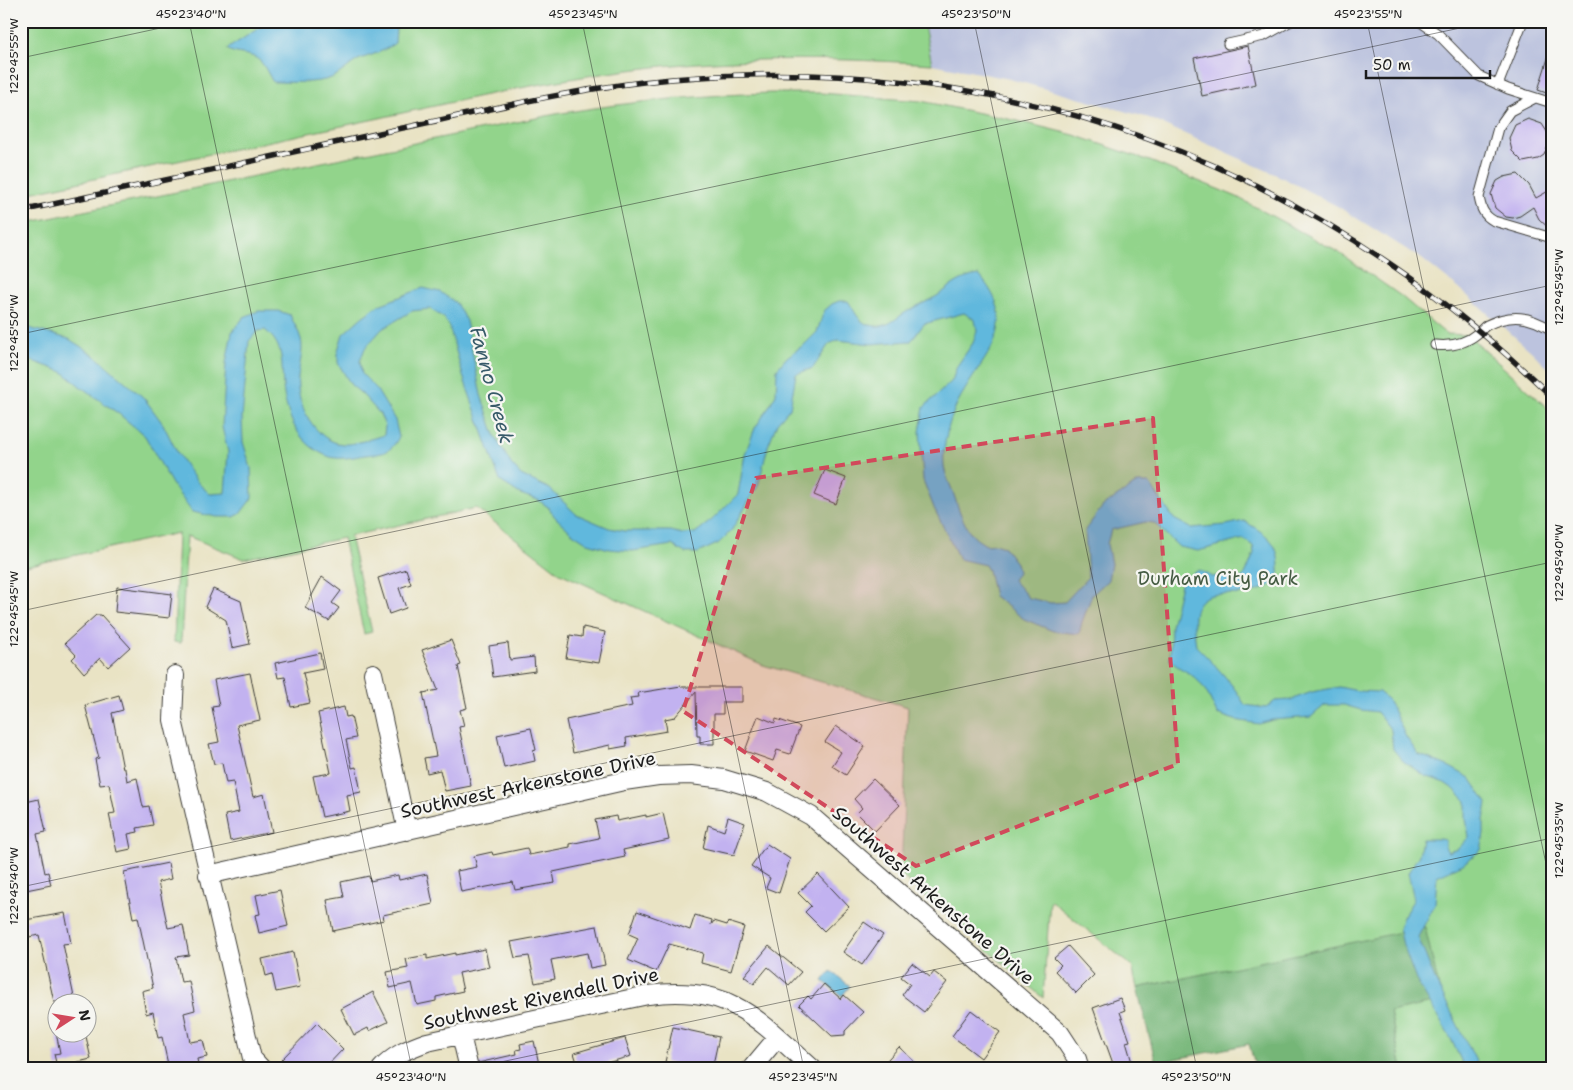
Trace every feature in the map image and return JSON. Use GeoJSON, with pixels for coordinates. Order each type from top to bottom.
{"type":"FeatureCollection","features":[{"type":"Feature","properties":{"kind":"street"},"geometry":{"type":"LineString","coordinates":[[373,673],[407,831]]}},
{"type":"Feature","properties":{"kind":"street"},"geometry":{"type":"LineString","coordinates":[[175,675],[173,720],[252,1058],[262,1069]]}},
{"type":"Feature","properties":{"kind":"street","name":"Southwest Arkenstone Drive"},"geometry":{"type":"LineString","coordinates":[[208,875],[614,783],[658,776],[691,775],[724,779],[767,792],[811,816],[1060,1034],[1077,1059],[1080,1069]]}},
{"type":"Feature","properties":{"kind":"street","name":"Southwest Rivendell Drive"},"geometry":{"type":"LineString","coordinates":[[381,1069],[394,1057],[427,1042],[664,993],[719,999],[735,1005],[753,1017],[813,1069]]}},
{"type":"Feature","properties":{"kind":"street"},"geometry":{"type":"LineString","coordinates":[[461,1035],[469,1069]]}},
{"type":"Feature","properties":{"kind":"street"},"geometry":{"type":"LineString","coordinates":[[751,1069],[778,1038]]}},
{"type":"Feature","properties":{"kind":"lane"},"geometry":{"type":"LineString","coordinates":[[1228,44],[1264,36],[1291,21]]}},
{"type":"Feature","properties":{"kind":"lane"},"geometry":{"type":"LineString","coordinates":[[1419,21],[1438,34],[1478,76],[1552,104]]}},
{"type":"Feature","properties":{"kind":"lane"},"geometry":{"type":"LineString","coordinates":[[1498,85],[1523,21]]}},
{"type":"Feature","properties":{"kind":"lane"},"geometry":{"type":"LineString","coordinates":[[1535,98],[1510,111],[1498,128],[1479,197],[1481,207],[1486,216],[1552,238]]}},
{"type":"Feature","properties":{"kind":"lane"},"geometry":{"type":"LineString","coordinates":[[1435,345],[1458,344],[1468,340],[1485,326],[1518,316],[1531,319],[1552,330]]}},
{"type":"Feature","properties":{"kind":"highlighted area"},"geometry":{"type":"Polygon","coordinates":[[[1153,418],[1178,764],[916,866],[683,711],[756,478],[1153,418]]]}},
{"type":"Feature","properties":{"kind":"shaded area"},"geometry":{"type":"Polygon","coordinates":[[[923,21],[1552,21],[1552,372],[1462,291],[1422,259],[1337,206],[1279,176],[1149,118],[1010,79],[932,64],[923,21]]]}},
{"type":"Feature","properties":{"kind":"green space"},"geometry":{"type":"Polygon","coordinates":[[[21,21],[923,21],[932,64],[831,60],[764,60],[697,63],[627,70],[483,96],[21,195],[21,21]]]}},
{"type":"Feature","properties":{"kind":"green space","name":"Durham City Park"},"geometry":{"type":"Polygon","coordinates":[[[771,93],[821,93],[921,101],[1018,121],[1074,135],[1150,161],[1237,197],[1338,252],[1401,296],[1446,334],[1468,335],[1552,412],[1552,1069],[1402,1069],[1390,1012],[1425,928],[1137,988],[1132,966],[1050,900],[1043,998],[901,875],[908,707],[763,665],[560,573],[476,508],[350,536],[372,632],[364,634],[343,538],[244,559],[187,536],[181,643],[174,642],[178,533],[21,567],[21,224],[556,114],[663,100],[771,93]]]}},
{"type":"Feature","properties":{"kind":"green space"},"geometry":{"type":"Polygon","coordinates":[[[1425,927],[1442,1001],[1390,1012],[1402,1069],[1256,1069],[1249,1044],[1156,1063],[1137,988],[1425,927]]]}},
{"type":"Feature","properties":{"kind":"water"},"geometry":{"type":"Polygon","coordinates":[[[267,21],[393,21],[396,30],[395,43],[382,51],[360,59],[338,74],[325,80],[273,82],[264,66],[256,58],[227,49],[267,21]]]}},
{"type":"Feature","properties":{"kind":"water"},"geometry":{"type":"Polygon","coordinates":[[[979,275],[991,292],[998,308],[999,322],[991,349],[955,409],[948,428],[944,448],[944,466],[947,477],[968,529],[974,537],[986,545],[994,544],[1004,547],[1016,563],[1018,572],[1013,580],[1029,598],[1051,603],[1065,602],[1088,577],[1085,530],[1103,506],[1137,483],[1149,483],[1174,519],[1191,528],[1226,525],[1244,521],[1269,538],[1278,558],[1279,580],[1252,592],[1208,596],[1203,599],[1198,604],[1194,615],[1196,646],[1229,681],[1245,705],[1266,708],[1275,701],[1290,700],[1312,692],[1339,687],[1358,691],[1379,692],[1389,701],[1406,737],[1418,754],[1450,767],[1470,778],[1487,803],[1481,850],[1463,864],[1437,876],[1435,904],[1418,937],[1436,982],[1477,1063],[1484,1069],[1465,1069],[1451,1039],[1416,980],[1399,928],[1403,917],[1414,899],[1408,873],[1419,855],[1422,839],[1445,840],[1445,847],[1448,852],[1458,849],[1469,837],[1466,801],[1443,782],[1425,776],[1403,761],[1393,749],[1391,730],[1377,712],[1344,705],[1325,705],[1311,717],[1272,720],[1259,724],[1235,720],[1217,714],[1199,682],[1170,660],[1171,626],[1182,580],[1199,570],[1213,577],[1224,574],[1234,580],[1241,578],[1246,573],[1254,553],[1253,546],[1244,539],[1198,551],[1179,547],[1154,523],[1146,522],[1111,530],[1107,544],[1111,564],[1108,580],[1092,595],[1079,634],[1053,631],[1024,619],[994,596],[985,565],[959,559],[934,508],[923,480],[920,432],[924,407],[952,381],[957,366],[973,343],[977,331],[975,320],[964,313],[924,324],[911,341],[871,344],[838,340],[829,344],[813,368],[796,374],[790,408],[777,423],[768,446],[758,486],[731,531],[719,543],[698,553],[685,553],[672,545],[633,551],[609,549],[588,543],[571,532],[555,517],[548,507],[538,500],[520,494],[500,481],[463,376],[449,326],[444,318],[430,309],[412,311],[382,329],[365,348],[360,361],[362,374],[375,387],[395,420],[399,437],[392,447],[385,452],[352,457],[330,457],[310,446],[302,438],[287,409],[279,349],[276,342],[265,330],[258,331],[249,341],[242,418],[243,442],[251,468],[252,498],[240,514],[234,517],[217,517],[192,512],[172,484],[145,436],[63,372],[21,357],[21,330],[29,328],[69,339],[94,355],[144,398],[163,424],[177,452],[199,484],[210,494],[225,493],[228,452],[222,427],[226,363],[232,332],[244,317],[258,311],[279,311],[290,315],[302,343],[298,387],[304,409],[316,429],[324,436],[333,442],[352,443],[384,435],[385,426],[380,414],[351,385],[338,363],[338,350],[343,334],[379,305],[423,288],[440,292],[456,303],[466,321],[481,395],[496,438],[511,464],[521,475],[550,489],[576,514],[609,528],[624,531],[695,533],[712,520],[738,494],[745,454],[755,428],[776,394],[777,369],[787,357],[805,344],[817,332],[824,311],[839,301],[848,301],[862,322],[876,326],[886,325],[959,281],[979,275]]]}},
{"type":"Feature","properties":{"kind":"water"},"geometry":{"type":"Polygon","coordinates":[[[831,971],[850,986],[842,996],[823,981],[831,971]]]}},
{"type":"Feature","properties":{"kind":"building"},"geometry":{"type":"Polygon","coordinates":[[[1248,46],[1256,84],[1202,96],[1194,58],[1248,46]]]}},
{"type":"Feature","properties":{"kind":"building"},"geometry":{"type":"Polygon","coordinates":[[[1549,55],[1552,55],[1552,95],[1538,90],[1549,55]]]}},
{"type":"Feature","properties":{"kind":"building"},"geometry":{"type":"Polygon","coordinates":[[[1528,119],[1542,124],[1549,135],[1550,142],[1544,155],[1538,159],[1523,162],[1512,151],[1509,138],[1515,125],[1528,119]]]}},
{"type":"Feature","properties":{"kind":"building"},"geometry":{"type":"Polygon","coordinates":[[[1518,174],[1529,185],[1536,198],[1552,189],[1552,231],[1539,219],[1533,207],[1520,216],[1513,218],[1506,217],[1495,208],[1491,194],[1497,181],[1504,177],[1518,174]]]}},
{"type":"Feature","properties":{"kind":"building"},"geometry":{"type":"Polygon","coordinates":[[[825,470],[846,478],[836,504],[814,495],[825,470]]]}},
{"type":"Feature","properties":{"kind":"building"},"geometry":{"type":"Polygon","coordinates":[[[406,569],[411,584],[399,588],[406,608],[389,614],[378,578],[406,569]]]}},
{"type":"Feature","properties":{"kind":"building"},"geometry":{"type":"Polygon","coordinates":[[[322,577],[341,591],[332,603],[339,608],[329,621],[305,608],[322,577]]]}},
{"type":"Feature","properties":{"kind":"building"},"geometry":{"type":"Polygon","coordinates":[[[117,587],[172,594],[169,618],[115,612],[117,587]]]}},
{"type":"Feature","properties":{"kind":"building"},"geometry":{"type":"Polygon","coordinates":[[[213,589],[241,601],[250,644],[232,648],[226,620],[205,607],[213,589]]]}},
{"type":"Feature","properties":{"kind":"building"},"geometry":{"type":"Polygon","coordinates":[[[96,615],[101,615],[130,647],[108,667],[100,658],[84,673],[72,659],[76,655],[65,643],[96,615]]]}},
{"type":"Feature","properties":{"kind":"building"},"geometry":{"type":"Polygon","coordinates":[[[583,627],[605,632],[599,663],[566,658],[570,635],[582,637],[583,627]]]}},
{"type":"Feature","properties":{"kind":"building"},"geometry":{"type":"Polygon","coordinates":[[[451,640],[461,665],[458,666],[467,708],[460,710],[464,726],[459,727],[471,786],[445,791],[440,770],[427,773],[424,758],[436,756],[423,693],[438,690],[422,650],[451,640]]]}},
{"type":"Feature","properties":{"kind":"building"},"geometry":{"type":"Polygon","coordinates":[[[508,643],[510,660],[534,657],[535,671],[493,677],[489,646],[508,643]]]}},
{"type":"Feature","properties":{"kind":"building"},"geometry":{"type":"Polygon","coordinates":[[[320,653],[323,669],[303,673],[310,703],[291,707],[285,677],[278,678],[275,663],[320,653]]]}},
{"type":"Feature","properties":{"kind":"building"},"geometry":{"type":"Polygon","coordinates":[[[250,673],[260,720],[237,725],[253,797],[264,794],[272,832],[230,841],[225,815],[239,812],[233,782],[226,783],[222,763],[214,764],[209,744],[219,742],[212,707],[219,706],[214,680],[250,673]]]}},
{"type":"Feature","properties":{"kind":"building"},"geometry":{"type":"Polygon","coordinates":[[[681,686],[742,687],[742,702],[723,702],[723,714],[714,714],[714,744],[700,744],[700,736],[697,736],[696,692],[675,717],[665,719],[667,731],[626,738],[627,746],[610,749],[610,745],[573,753],[566,720],[632,706],[630,698],[639,697],[638,693],[681,686]]]}},
{"type":"Feature","properties":{"kind":"building"},"geometry":{"type":"Polygon","coordinates":[[[119,695],[123,710],[112,713],[123,769],[125,769],[127,781],[137,778],[143,807],[149,806],[153,825],[137,828],[138,832],[128,834],[131,849],[117,852],[109,814],[115,813],[109,784],[100,785],[95,759],[99,758],[85,705],[119,695]]]}},
{"type":"Feature","properties":{"kind":"building"},"geometry":{"type":"Polygon","coordinates":[[[344,707],[346,717],[351,716],[356,738],[346,740],[352,768],[356,767],[361,792],[347,795],[350,811],[322,817],[313,776],[331,773],[318,713],[344,707]]]}},
{"type":"Feature","properties":{"kind":"building"},"geometry":{"type":"Polygon","coordinates":[[[758,716],[775,723],[776,719],[800,727],[790,754],[777,750],[773,761],[745,751],[758,716]]]}},
{"type":"Feature","properties":{"kind":"building"},"geometry":{"type":"Polygon","coordinates":[[[836,726],[865,746],[846,775],[832,766],[841,752],[825,742],[836,726]]]}},
{"type":"Feature","properties":{"kind":"building"},"geometry":{"type":"Polygon","coordinates":[[[531,728],[536,750],[533,751],[535,761],[504,768],[497,735],[531,728]]]}},
{"type":"Feature","properties":{"kind":"building"},"geometry":{"type":"Polygon","coordinates":[[[873,779],[900,805],[875,831],[857,813],[862,808],[854,799],[873,779]]]}},
{"type":"Feature","properties":{"kind":"building"},"geometry":{"type":"Polygon","coordinates":[[[39,799],[46,832],[37,834],[45,873],[48,872],[51,885],[21,891],[21,803],[39,799]]]}},
{"type":"Feature","properties":{"kind":"building"},"geometry":{"type":"Polygon","coordinates":[[[663,813],[669,840],[623,850],[625,857],[553,872],[555,883],[515,890],[513,882],[461,892],[457,871],[477,867],[474,856],[492,852],[493,855],[527,848],[529,855],[570,847],[570,844],[599,838],[595,820],[616,816],[617,821],[663,813]]]}},
{"type":"Feature","properties":{"kind":"building"},"geometry":{"type":"Polygon","coordinates":[[[728,817],[745,823],[734,855],[703,848],[708,825],[724,831],[728,817]]]}},
{"type":"Feature","properties":{"kind":"building"},"geometry":{"type":"Polygon","coordinates":[[[767,844],[790,859],[779,893],[766,888],[770,878],[751,866],[767,844]]]}},
{"type":"Feature","properties":{"kind":"building"},"geometry":{"type":"Polygon","coordinates":[[[168,863],[171,879],[158,882],[168,928],[183,925],[189,955],[176,957],[181,982],[189,981],[195,1010],[184,1013],[190,1042],[203,1040],[207,1057],[197,1059],[199,1069],[169,1069],[162,1037],[158,1038],[153,1012],[146,1014],[142,991],[153,988],[138,917],[133,918],[124,872],[168,863]]]}},
{"type":"Feature","properties":{"kind":"building"},"geometry":{"type":"Polygon","coordinates":[[[427,874],[433,904],[383,915],[384,920],[333,931],[327,900],[344,897],[341,882],[369,876],[370,881],[398,875],[399,880],[427,874]]]}},
{"type":"Feature","properties":{"kind":"building"},"geometry":{"type":"Polygon","coordinates":[[[818,874],[849,907],[824,931],[805,912],[811,906],[798,893],[818,874]]]}},
{"type":"Feature","properties":{"kind":"building"},"geometry":{"type":"Polygon","coordinates":[[[280,890],[288,926],[259,933],[255,915],[260,914],[256,895],[280,890]]]}},
{"type":"Feature","properties":{"kind":"building"},"geometry":{"type":"Polygon","coordinates":[[[637,911],[690,930],[695,915],[712,920],[711,925],[714,921],[727,925],[728,922],[744,927],[731,971],[701,963],[703,953],[669,944],[656,972],[628,960],[638,938],[629,934],[637,911]]]}},
{"type":"Feature","properties":{"kind":"building"},"geometry":{"type":"Polygon","coordinates":[[[65,913],[71,943],[63,944],[73,992],[52,992],[39,935],[29,937],[25,920],[65,913]]]}},
{"type":"Feature","properties":{"kind":"building"},"geometry":{"type":"Polygon","coordinates":[[[864,922],[883,935],[862,965],[843,952],[864,922]]]}},
{"type":"Feature","properties":{"kind":"building"},"geometry":{"type":"Polygon","coordinates":[[[597,926],[605,965],[590,968],[587,953],[551,960],[555,979],[535,983],[529,956],[515,958],[511,942],[597,926]]]}},
{"type":"Feature","properties":{"kind":"building"},"geometry":{"type":"Polygon","coordinates":[[[769,946],[801,972],[789,985],[768,967],[754,984],[744,976],[769,946]]]}},
{"type":"Feature","properties":{"kind":"building"},"geometry":{"type":"Polygon","coordinates":[[[1068,946],[1094,975],[1076,993],[1055,971],[1061,965],[1054,958],[1068,946]]]}},
{"type":"Feature","properties":{"kind":"building"},"geometry":{"type":"Polygon","coordinates":[[[485,949],[489,967],[459,973],[463,991],[436,997],[436,1001],[417,1005],[412,983],[390,988],[387,972],[408,968],[406,959],[427,955],[427,959],[485,949]]]}},
{"type":"Feature","properties":{"kind":"building"},"geometry":{"type":"Polygon","coordinates":[[[293,952],[300,987],[276,992],[272,974],[266,976],[262,959],[293,952]]]}},
{"type":"Feature","properties":{"kind":"building"},"geometry":{"type":"Polygon","coordinates":[[[912,963],[930,977],[934,972],[947,982],[924,1012],[902,995],[910,984],[901,977],[912,963]]]}},
{"type":"Feature","properties":{"kind":"building"},"geometry":{"type":"Polygon","coordinates":[[[824,984],[841,999],[844,995],[863,1012],[845,1031],[845,1035],[832,1036],[799,1005],[808,996],[811,999],[824,984]]]}},
{"type":"Feature","properties":{"kind":"building"},"geometry":{"type":"Polygon","coordinates":[[[373,992],[388,1022],[369,1031],[368,1028],[354,1035],[341,1009],[373,992]]]}},
{"type":"Feature","properties":{"kind":"building"},"geometry":{"type":"Polygon","coordinates":[[[1120,998],[1125,1010],[1120,1012],[1130,1041],[1126,1042],[1134,1069],[1115,1069],[1093,1008],[1120,998]]]}},
{"type":"Feature","properties":{"kind":"building"},"geometry":{"type":"Polygon","coordinates":[[[971,1010],[1000,1032],[981,1058],[952,1036],[971,1010]]]}},
{"type":"Feature","properties":{"kind":"building"},"geometry":{"type":"Polygon","coordinates":[[[317,1023],[343,1049],[324,1069],[290,1069],[281,1060],[317,1023]]]}},
{"type":"Feature","properties":{"kind":"building"},"geometry":{"type":"Polygon","coordinates":[[[673,1027],[719,1037],[712,1069],[695,1069],[665,1062],[673,1027]]]}},
{"type":"Feature","properties":{"kind":"building"},"geometry":{"type":"Polygon","coordinates":[[[625,1038],[631,1056],[586,1069],[579,1069],[574,1053],[625,1038]]]}},
{"type":"Feature","properties":{"kind":"building"},"geometry":{"type":"Polygon","coordinates":[[[534,1041],[540,1069],[479,1069],[478,1063],[517,1054],[516,1050],[521,1049],[520,1044],[534,1041]]]}},
{"type":"Feature","properties":{"kind":"building"},"geometry":{"type":"Polygon","coordinates":[[[58,1042],[87,1042],[91,1059],[57,1067],[54,1054],[60,1053],[58,1042]]]}},
{"type":"Feature","properties":{"kind":"building"},"geometry":{"type":"Polygon","coordinates":[[[899,1047],[922,1069],[879,1069],[899,1047]]]}},
{"type":"Feature","properties":{"kind":"railway"},"geometry":{"type":"LineString","coordinates":[[21,211],[500,107],[568,93],[637,83],[672,79],[796,75],[917,83],[1035,105],[1148,139],[1256,185],[1360,244],[1459,315],[1552,397]]}},
{"type":"Feature","properties":{"kind":"water label","name":"Fanno Creek"},"geometry":{"type":"Point","coordinates":[492,385]}}]}
